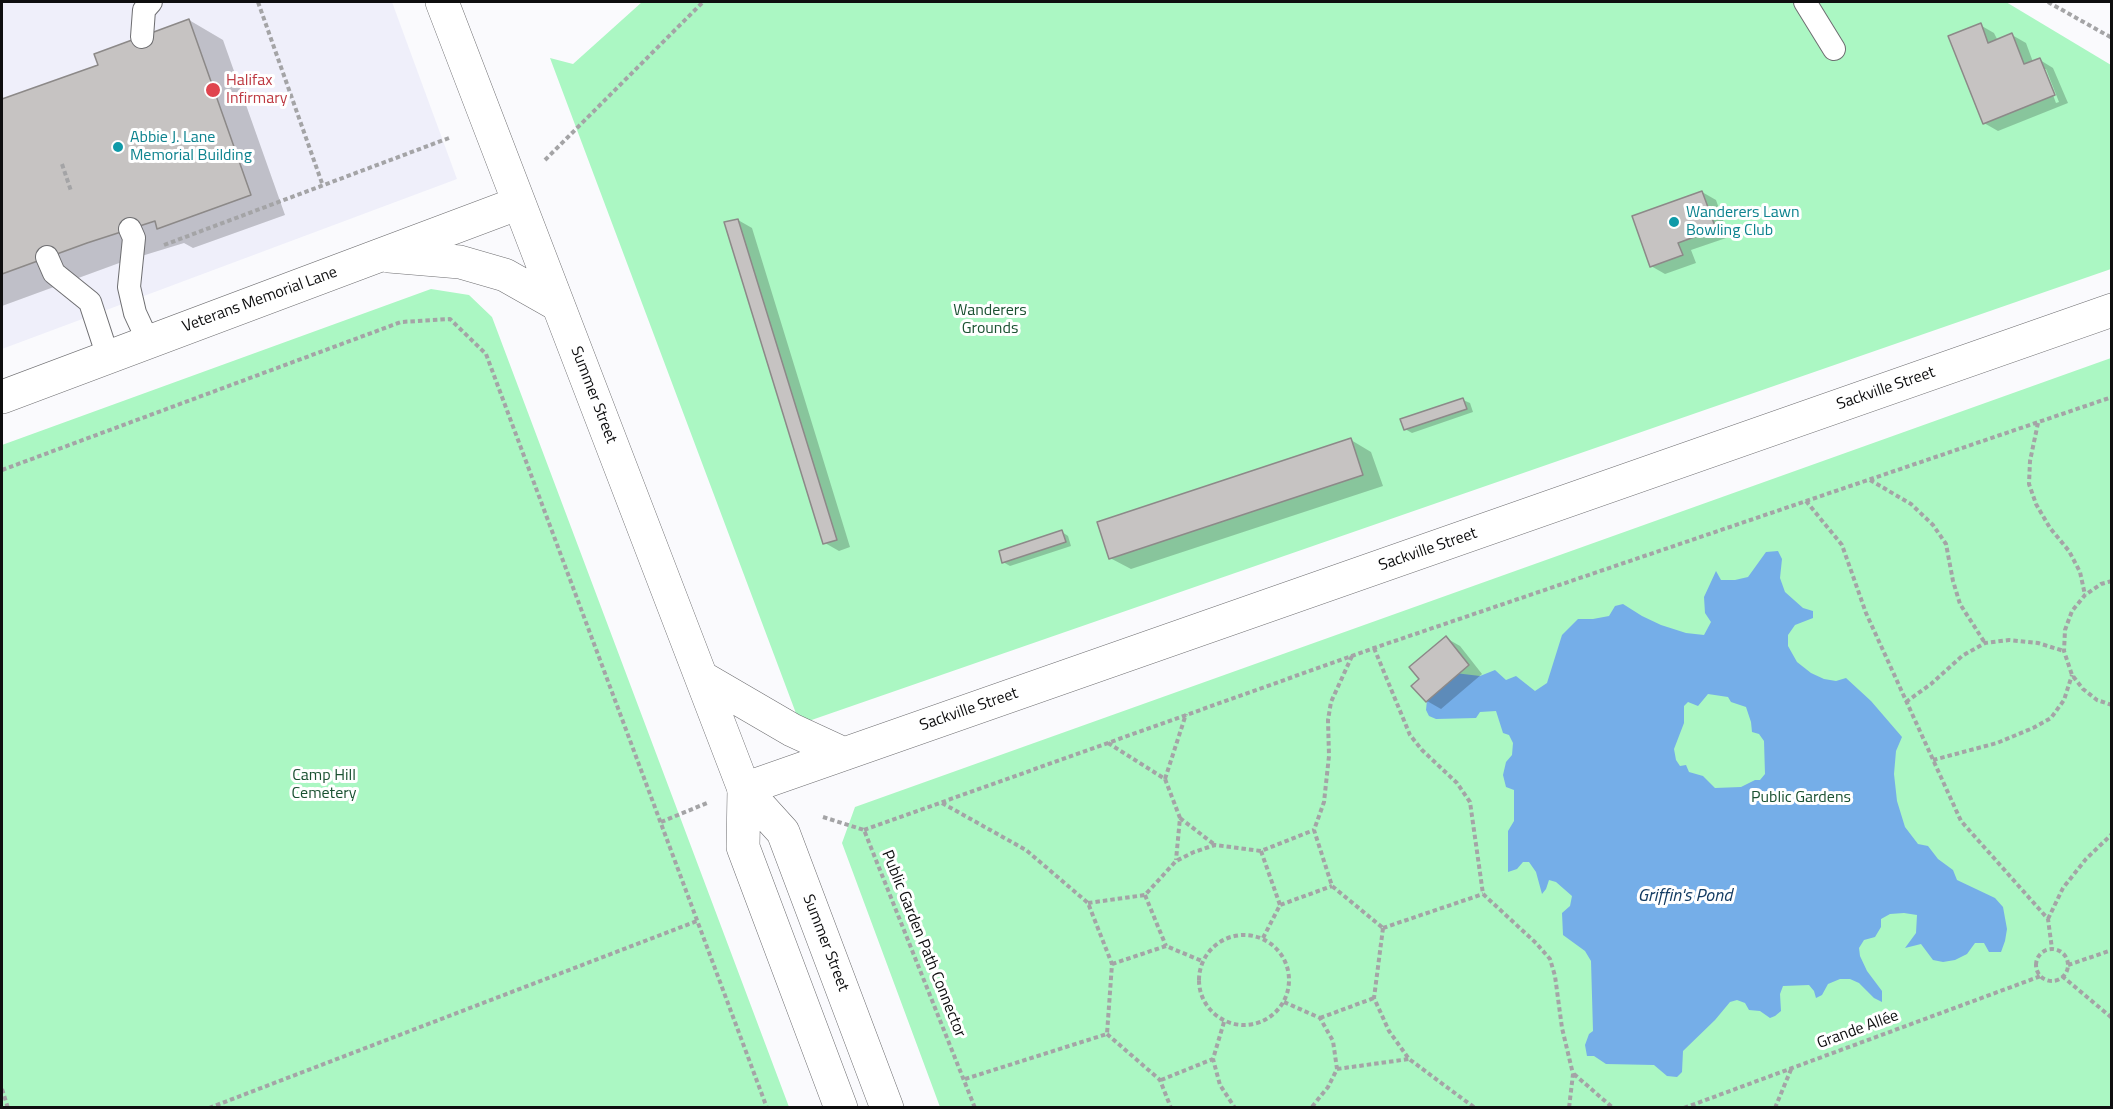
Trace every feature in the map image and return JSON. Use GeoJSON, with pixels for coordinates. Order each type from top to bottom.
{"type":"FeatureCollection","features":[{"type":"Feature","properties":{"kind":"street","name":"Summer Street"},"geometry":{"type":"LineString","coordinates":[[442,2],[744,789],[783,832],[886,1107]]}},
{"type":"Feature","properties":{"kind":"street","name":"Veterans Memorial Lane"},"geometry":{"type":"LineString","coordinates":[[2,396],[519,203]]}},
{"type":"Feature","properties":{"kind":"street"},"geometry":{"type":"LineString","coordinates":[[378,256],[460,262],[506,274],[558,305]]}},
{"type":"Feature","properties":{"kind":"street","name":"Sackville Street"},"geometry":{"type":"LineString","coordinates":[[744,789],[2112,310]]}},
{"type":"Feature","properties":{"kind":"street"},"geometry":{"type":"LineString","coordinates":[[701,677],[792,730],[844,754]]}},
{"type":"Feature","properties":{"kind":"street","name":"Summer Street"},"geometry":{"type":"LineString","coordinates":[[744,789],[743,847],[841,1107]]}},
{"type":"Feature","properties":{"kind":"lane"},"geometry":{"type":"LineString","coordinates":[[142,37],[144,10],[151,2]]}},
{"type":"Feature","properties":{"kind":"lane"},"geometry":{"type":"LineString","coordinates":[[1806,2],[1834,49]]}},
{"type":"Feature","properties":{"kind":"lane"},"geometry":{"type":"LineString","coordinates":[[130,229],[134,238],[129,287],[135,313],[148,341]]}},
{"type":"Feature","properties":{"kind":"lane"},"geometry":{"type":"LineString","coordinates":[[47,257],[54,273],[90,302],[108,357]]}},
{"type":"Feature","properties":{"kind":"path"},"geometry":{"type":"LineString","coordinates":[[258,2],[323,186]]}},
{"type":"Feature","properties":{"kind":"path"},"geometry":{"type":"LineString","coordinates":[[545,160],[703,2]]}},
{"type":"Feature","properties":{"kind":"path"},"geometry":{"type":"LineString","coordinates":[[2048,2],[2112,38]]}},
{"type":"Feature","properties":{"kind":"path"},"geometry":{"type":"LineString","coordinates":[[132,257],[449,138]]}},
{"type":"Feature","properties":{"kind":"path"},"geometry":{"type":"LineString","coordinates":[[62,164],[70,190]]}},
{"type":"Feature","properties":{"kind":"path"},"geometry":{"type":"LineString","coordinates":[[2,470],[401,322],[450,319],[486,354],[767,1107]]}},
{"type":"Feature","properties":{"kind":"path"},"geometry":{"type":"LineString","coordinates":[[824,817],[864,830],[1374,648],[2112,397]]}},
{"type":"Feature","properties":{"kind":"path"},"geometry":{"type":"LineString","coordinates":[[2038,422],[2030,461],[2029,484],[2036,504],[2050,528],[2069,551],[2080,572],[2085,595]]}},
{"type":"Feature","properties":{"kind":"path"},"geometry":{"type":"LineString","coordinates":[[1870,480],[1911,504],[1933,525],[1946,544],[1960,604],[1985,643]]}},
{"type":"Feature","properties":{"kind":"path"},"geometry":{"type":"LineString","coordinates":[[1806,501],[1842,544],[1866,613],[1961,821],[2048,919]]}},
{"type":"Feature","properties":{"kind":"path"},"geometry":{"type":"LineString","coordinates":[[2112,581],[2101,584],[2085,595],[2072,611],[2065,630],[2064,651],[2072,675],[2083,689],[2097,700],[2112,705]]}},
{"type":"Feature","properties":{"kind":"path"},"geometry":{"type":"LineString","coordinates":[[1906,702],[1931,684],[1962,656],[1985,643],[2010,640],[2038,643],[2064,651]]}},
{"type":"Feature","properties":{"kind":"path"},"geometry":{"type":"LineString","coordinates":[[1374,648],[1410,735],[1422,750],[1457,783],[1470,802],[1483,894],[1550,959],[1573,1074],[1569,1107]]}},
{"type":"Feature","properties":{"kind":"path"},"geometry":{"type":"LineString","coordinates":[[1353,656],[1332,702],[1328,720],[1329,756],[1324,802],[1314,830],[1332,886],[1383,928]]}},
{"type":"Feature","properties":{"kind":"path"},"geometry":{"type":"LineString","coordinates":[[1933,760],[1997,743],[2033,728],[2051,717],[2064,700],[2072,675]]}},
{"type":"Feature","properties":{"kind":"path"},"geometry":{"type":"LineString","coordinates":[[1176,861],[1180,818],[1166,779],[1186,714]]}},
{"type":"Feature","properties":{"kind":"path"},"geometry":{"type":"LineString","coordinates":[[1108,743],[1166,779]]}},
{"type":"Feature","properties":{"kind":"path"},"geometry":{"type":"LineString","coordinates":[[660,822],[744,789]]}},
{"type":"Feature","properties":{"kind":"path"},"geometry":{"type":"LineString","coordinates":[[942,803],[1026,850],[1088,903],[1112,964],[1107,1034]]}},
{"type":"Feature","properties":{"kind":"path"},"geometry":{"type":"LineString","coordinates":[[1180,818],[1215,845]]}},
{"type":"Feature","properties":{"kind":"path","name":"Public Garden Path Connector"},"geometry":{"type":"LineString","coordinates":[[864,830],[975,1107]]}},
{"type":"Feature","properties":{"kind":"path"},"geometry":{"type":"LineString","coordinates":[[1088,903],[1145,895],[1176,861],[1215,845],[1261,851],[1314,830]]}},
{"type":"Feature","properties":{"kind":"path"},"geometry":{"type":"LineString","coordinates":[[2052,949],[2048,919],[2063,888],[2086,859],[2112,834]]}},
{"type":"Feature","properties":{"kind":"path"},"geometry":{"type":"LineString","coordinates":[[1261,851],[1280,905]]}},
{"type":"Feature","properties":{"kind":"path"},"geometry":{"type":"LineString","coordinates":[[1263,938],[1280,905],[1332,886]]}},
{"type":"Feature","properties":{"kind":"path"},"geometry":{"type":"LineString","coordinates":[[1383,928],[1483,894]]}},
{"type":"Feature","properties":{"kind":"path"},"geometry":{"type":"LineString","coordinates":[[1145,895],[1166,946]]}},
{"type":"Feature","properties":{"kind":"path"},"geometry":{"type":"LineString","coordinates":[[209,1107],[697,921]]}},
{"type":"Feature","properties":{"kind":"path"},"geometry":{"type":"LineString","coordinates":[[1383,928],[1374,999],[1389,1031],[1409,1059],[1475,1107]]}},
{"type":"Feature","properties":{"kind":"path"},"geometry":{"type":"LineString","coordinates":[[1235,935],[1263,938],[1275,946],[1284,958],[1289,972],[1289,987],[1284,1002],[1276,1013],[1265,1021],[1238,1026],[1224,1022],[1212,1014],[1199,989],[1198,975],[1202,961],[1210,949],[1221,940],[1235,935]]}},
{"type":"Feature","properties":{"kind":"path"},"geometry":{"type":"LineString","coordinates":[[1112,964],[1166,946],[1202,961]]}},
{"type":"Feature","properties":{"kind":"path"},"geometry":{"type":"LineString","coordinates":[[2068,965],[2065,956],[2056,949],[2042,952],[2036,962],[2037,972],[2041,976],[2054,980],[2062,976],[2068,965],[2112,950]]}},
{"type":"Feature","properties":{"kind":"path","name":"Grande Allée"},"geometry":{"type":"LineString","coordinates":[[1683,1107],[2041,976]]}},
{"type":"Feature","properties":{"kind":"path"},"geometry":{"type":"LineString","coordinates":[[2062,976],[2112,1018]]}},
{"type":"Feature","properties":{"kind":"path"},"geometry":{"type":"LineString","coordinates":[[1320,1018],[1374,999]]}},
{"type":"Feature","properties":{"kind":"path"},"geometry":{"type":"LineString","coordinates":[[1284,1002],[1320,1018],[1333,1041],[1337,1069],[1328,1088],[1312,1107]]}},
{"type":"Feature","properties":{"kind":"path"},"geometry":{"type":"LineString","coordinates":[[1224,1022],[1213,1059],[1220,1085],[1235,1107]]}},
{"type":"Feature","properties":{"kind":"path"},"geometry":{"type":"LineString","coordinates":[[964,1079],[1107,1034]]}},
{"type":"Feature","properties":{"kind":"path"},"geometry":{"type":"LineString","coordinates":[[1107,1034],[1160,1080],[1172,1107]]}},
{"type":"Feature","properties":{"kind":"path"},"geometry":{"type":"LineString","coordinates":[[1160,1080],[1213,1059]]}},
{"type":"Feature","properties":{"kind":"path"},"geometry":{"type":"LineString","coordinates":[[1337,1069],[1409,1059]]}},
{"type":"Feature","properties":{"kind":"path"},"geometry":{"type":"LineString","coordinates":[[1775,1107],[1792,1067]]}},
{"type":"Feature","properties":{"kind":"path"},"geometry":{"type":"LineString","coordinates":[[1573,1074],[1613,1107]]}},
{"type":"Feature","properties":{"kind":"path"},"geometry":{"type":"LineString","coordinates":[[2,1089],[8,1107]]}},
{"type":"Feature","properties":{"kind":"shaded area","name":"Halifax Infirmary"},"geometry":{"type":"Polygon","coordinates":[[[2,2],[392,2],[457,179],[2,349],[2,2]]]}},
{"type":"Feature","properties":{"kind":"green space","name":"Wanderers Grounds"},"geometry":{"type":"Polygon","coordinates":[[[642,2],[2006,2],[2111,65],[2111,269],[800,724],[550,58],[573,64],[642,2]]]}},
{"type":"Feature","properties":{"kind":"green space","name":"Camp Hill Cemetery"},"geometry":{"type":"Polygon","coordinates":[[[431,289],[469,295],[492,317],[789,1107],[2,1107],[2,445],[431,289]]]}},
{"type":"Feature","properties":{"kind":"green space","name":"Public Gardens"},"geometry":{"type":"Polygon","coordinates":[[[2111,358],[2111,1107],[940,1107],[842,843],[855,807],[2111,358]]]}},
{"type":"Feature","properties":{"kind":"water","name":"Griffin's Pond"},"geometry":{"type":"Polygon","coordinates":[[[1778,551],[1782,559],[1780,578],[1785,592],[1803,608],[1813,611],[1813,618],[1795,625],[1788,635],[1788,646],[1797,662],[1811,673],[1824,679],[1836,681],[1846,678],[1871,701],[1902,737],[1896,751],[1894,774],[1897,801],[1905,827],[1918,844],[1928,846],[1938,859],[1953,870],[1957,880],[1995,898],[2003,907],[2007,929],[2005,941],[2001,952],[1989,952],[1984,943],[1975,943],[1967,954],[1955,960],[1943,962],[1933,960],[1921,944],[1905,948],[1916,933],[1917,915],[1890,914],[1881,919],[1881,927],[1875,937],[1864,940],[1859,948],[1867,971],[1882,991],[1882,1002],[1874,998],[1859,983],[1850,979],[1840,979],[1828,984],[1822,995],[1816,998],[1809,985],[1783,986],[1780,994],[1781,1011],[1770,1018],[1760,1011],[1749,1010],[1745,1003],[1737,1000],[1730,1002],[1683,1051],[1682,1072],[1677,1077],[1667,1076],[1654,1065],[1606,1064],[1594,1056],[1587,1056],[1585,1045],[1589,1034],[1593,1031],[1591,961],[1585,951],[1563,935],[1562,913],[1570,906],[1572,896],[1556,882],[1549,880],[1542,894],[1536,872],[1529,862],[1523,862],[1517,869],[1508,872],[1508,831],[1514,821],[1514,790],[1506,787],[1503,775],[1506,762],[1512,755],[1513,743],[1509,735],[1503,733],[1496,711],[1480,712],[1476,718],[1436,719],[1429,716],[1426,710],[1427,700],[1455,673],[1480,676],[1495,670],[1506,680],[1516,676],[1535,691],[1547,683],[1562,635],[1578,619],[1609,616],[1615,606],[1623,604],[1661,625],[1686,633],[1704,635],[1711,622],[1705,613],[1704,597],[1716,571],[1721,580],[1748,577],[1766,552],[1778,551]],[[1708,694],[1698,706],[1688,702],[1684,706],[1684,723],[1674,749],[1680,766],[1686,765],[1689,772],[1703,776],[1715,788],[1741,787],[1760,780],[1765,774],[1764,741],[1759,734],[1752,732],[1746,707],[1731,702],[1728,697],[1708,694]]]}},
{"type":"Feature","properties":{"kind":"building","name":"Abbie J. Lane Memorial Building"},"geometry":{"type":"Polygon","coordinates":[[[189,19],[251,195],[157,229],[155,221],[2,274],[2,99],[98,65],[94,54],[189,19]]]}},
{"type":"Feature","properties":{"kind":"building"},"geometry":{"type":"Polygon","coordinates":[[[1981,23],[1988,43],[2012,33],[2024,64],[2040,58],[2055,95],[1983,124],[1948,36],[1981,23]]]}},
{"type":"Feature","properties":{"kind":"building","name":"Wanderers Lawn Bowling Club"},"geometry":{"type":"Polygon","coordinates":[[[1702,191],[1716,229],[1678,243],[1683,255],[1650,267],[1632,216],[1702,191]]]}},
{"type":"Feature","properties":{"kind":"building"},"geometry":{"type":"Polygon","coordinates":[[[738,219],[837,540],[823,544],[724,222],[738,219]]]}},
{"type":"Feature","properties":{"kind":"building"},"geometry":{"type":"Polygon","coordinates":[[[1463,398],[1467,409],[1404,430],[1400,419],[1463,398]]]}},
{"type":"Feature","properties":{"kind":"building"},"geometry":{"type":"Polygon","coordinates":[[[1351,438],[1363,475],[1109,559],[1097,522],[1351,438]]]}},
{"type":"Feature","properties":{"kind":"building"},"geometry":{"type":"Polygon","coordinates":[[[1062,530],[1066,542],[1002,563],[999,551],[1062,530]]]}},
{"type":"Feature","properties":{"kind":"building"},"geometry":{"type":"Polygon","coordinates":[[[1446,636],[1469,665],[1426,702],[1411,686],[1419,679],[1409,667],[1446,636]]]}},
{"type":"Feature","properties":{"kind":"place","name":"Halifax Infirmary"},"geometry":{"type":"Point","coordinates":[213,90]}},
{"type":"Feature","properties":{"kind":"place","name":"Abbie J. Lane Memorial Building"},"geometry":{"type":"Point","coordinates":[118,147]}},
{"type":"Feature","properties":{"kind":"place","name":"Wanderers Lawn Bowling Club"},"geometry":{"type":"Point","coordinates":[1674,222]}}]}
